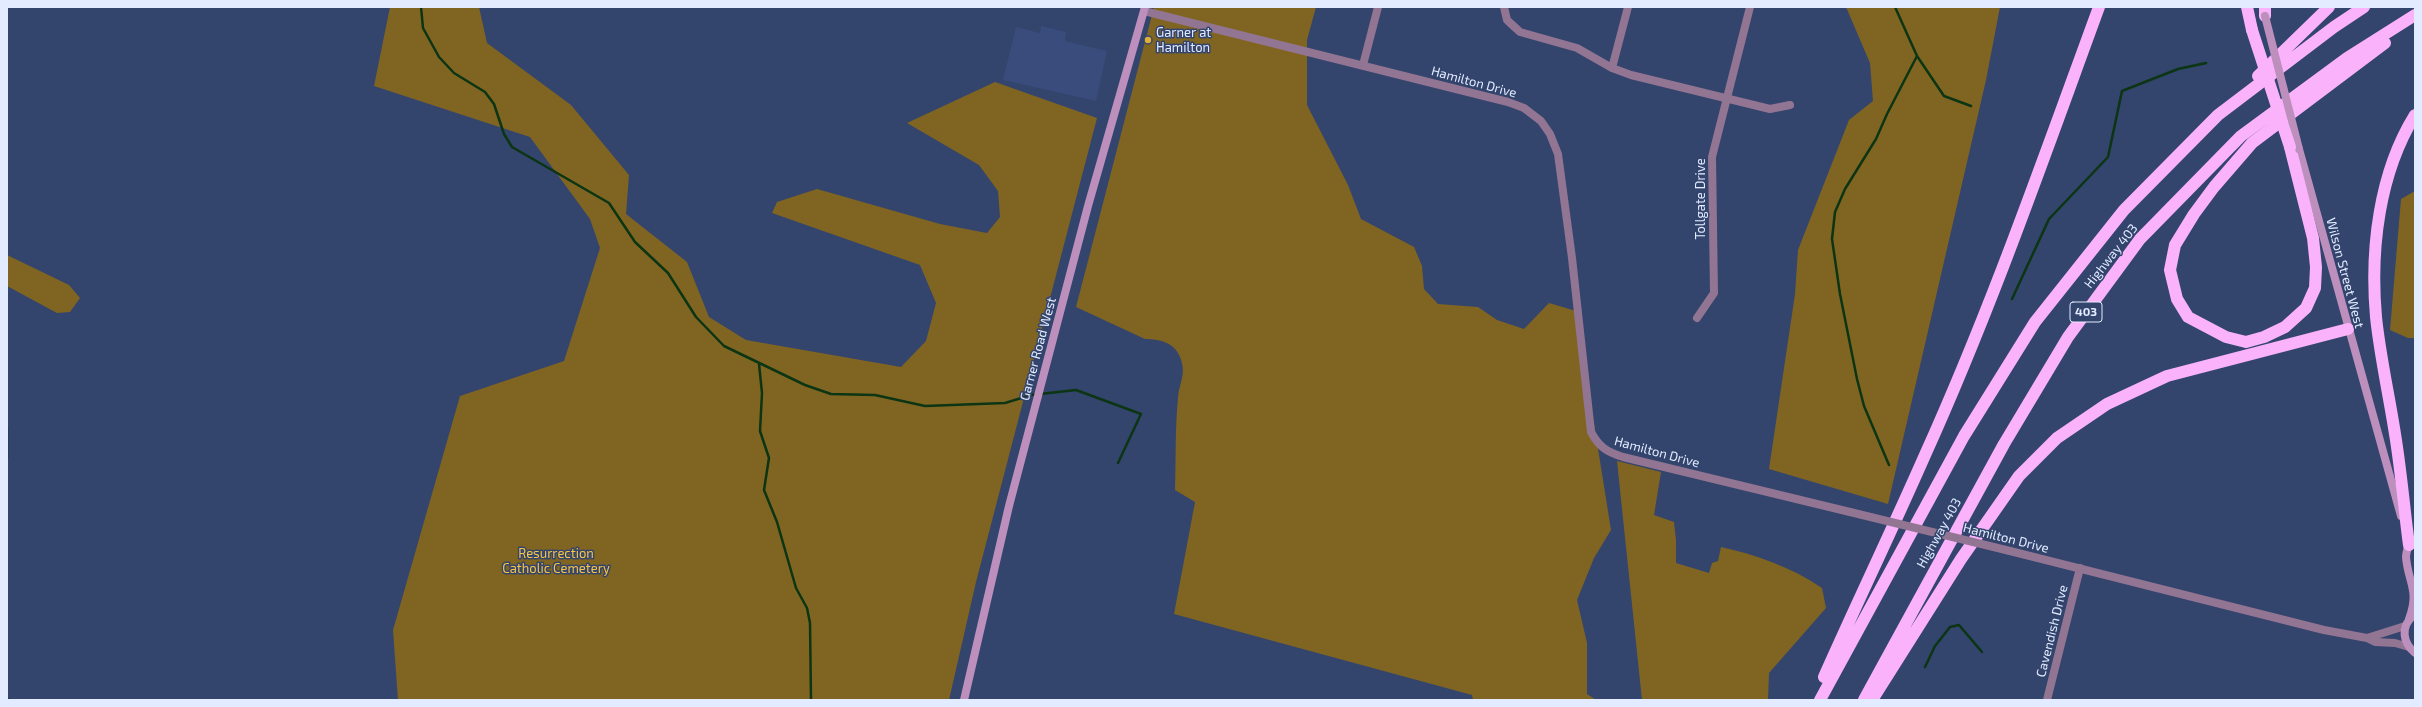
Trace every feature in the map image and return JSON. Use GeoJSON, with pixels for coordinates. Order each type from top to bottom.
{"type":"FeatureCollection","features":[{"type":"Feature","properties":{"kind":"highway"},"geometry":{"type":"LineString","coordinates":[[1814,700],[1926,455],[1975,336],[2049,146],[2099,7]]}},
{"type":"Feature","properties":{"kind":"highway"},"geometry":{"type":"LineString","coordinates":[[2248,7],[2252,30],[2295,148],[2316,267],[2315,288],[2306,308],[2285,327],[2264,337],[2246,342],[2226,337],[2188,317],[2177,299],[2170,270],[2175,245],[2194,214],[2233,163],[2252,142],[2415,22]]}},
{"type":"Feature","properties":{"kind":"highway"},"geometry":{"type":"LineString","coordinates":[[2218,115],[2329,7]]}},
{"type":"Feature","properties":{"kind":"highway","name":"Highway 403"},"geometry":{"type":"LineString","coordinates":[[1820,700],[1964,436],[2035,322],[2124,210],[2218,115],[2334,27],[2364,7]]}},
{"type":"Feature","properties":{"kind":"highway","name":"Highway 403"},"geometry":{"type":"LineString","coordinates":[[1864,700],[2012,430],[2068,337],[2140,239],[2241,136],[2347,58],[2415,15]]}},
{"type":"Feature","properties":{"kind":"highway"},"geometry":{"type":"LineString","coordinates":[[2412,548],[2376,317],[2375,263],[2380,213],[2392,165],[2415,115]]}},
{"type":"Feature","properties":{"kind":"highway"},"geometry":{"type":"LineString","coordinates":[[1872,700],[1961,559],[2019,476],[2058,438],[2106,404],[2167,376],[2348,330]]}},
{"type":"Feature","properties":{"kind":"main road","name":"Garner Road West"},"geometry":{"type":"LineString","coordinates":[[964,700],[1009,506],[1088,206],[1144,9]]}},
{"type":"Feature","properties":{"kind":"main road","name":"Wilson Street West"},"geometry":{"type":"LineString","coordinates":[[2264,10],[2295,148],[2412,548],[2406,556],[2415,591],[2414,607],[2410,620]]}},
{"type":"Feature","properties":{"kind":"main road"},"geometry":{"type":"LineString","coordinates":[[2410,620],[2404,634],[2413,651]]}},
{"type":"Feature","properties":{"kind":"street"},"geometry":{"type":"LineString","coordinates":[[1363,65],[1378,7]]}},
{"type":"Feature","properties":{"kind":"street"},"geometry":{"type":"LineString","coordinates":[[1504,7],[1507,20],[1520,32],[1577,48],[1612,68],[1631,75],[1726,100],[1770,109],[1790,105]]}},
{"type":"Feature","properties":{"kind":"street"},"geometry":{"type":"LineString","coordinates":[[1612,68],[1628,7]]}},
{"type":"Feature","properties":{"kind":"street","name":"Tollgate Drive"},"geometry":{"type":"LineString","coordinates":[[1697,318],[1714,293],[1712,157],[1750,7]]}},
{"type":"Feature","properties":{"kind":"street","name":"Hamilton Drive"},"geometry":{"type":"LineString","coordinates":[[1144,9],[1514,104],[1536,116],[1550,134],[1560,163],[1591,432],[1598,445],[1608,452],[1623,457],[2080,568],[2324,630],[2367,638],[2375,642],[2395,644],[2413,651]]}},
{"type":"Feature","properties":{"kind":"street","name":"Cavendish Drive"},"geometry":{"type":"LineString","coordinates":[[2047,700],[2080,568]]}},
{"type":"Feature","properties":{"kind":"street","name":"Hamilton Drive"},"geometry":{"type":"LineString","coordinates":[[2367,638],[2410,620]]}},
{"type":"Feature","properties":{"kind":"shaded area"},"geometry":{"type":"Polygon","coordinates":[[[1041,26],[1066,32],[1065,41],[1107,51],[1096,101],[1003,80],[1016,27],[1040,33],[1041,26]]]}},
{"type":"Feature","properties":{"kind":"green space","name":"Resurrection Catholic Cemetery"},"geometry":{"type":"Polygon","coordinates":[[[390,7],[479,7],[487,43],[571,105],[629,175],[626,214],[687,262],[709,317],[746,340],[901,367],[926,341],[936,303],[920,265],[772,213],[777,202],[817,189],[940,224],[987,233],[1000,217],[998,191],[979,165],[907,123],[995,82],[1097,118],[976,582],[949,700],[398,700],[393,630],[460,396],[564,361],[600,248],[590,219],[530,137],[374,86],[390,7]]]}},
{"type":"Feature","properties":{"kind":"green space"},"geometry":{"type":"Polygon","coordinates":[[[1154,7],[1316,7],[1307,40],[1307,105],[1348,185],[1361,219],[1414,247],[1422,266],[1424,289],[1438,304],[1478,307],[1497,320],[1524,329],[1549,303],[1576,311],[1611,530],[1594,558],[1577,600],[1587,643],[1587,694],[1596,700],[1473,700],[1472,695],[1174,614],[1195,502],[1175,490],[1176,421],[1183,373],[1182,363],[1174,348],[1166,342],[1145,339],[1076,307],[1154,7]]]}},
{"type":"Feature","properties":{"kind":"green space"},"geometry":{"type":"Polygon","coordinates":[[[1846,7],[2000,7],[1986,80],[1888,504],[1769,469],[1795,294],[1798,250],[1849,120],[1873,101],[1870,63],[1846,7]]]}},
{"type":"Feature","properties":{"kind":"green space"},"geometry":{"type":"Polygon","coordinates":[[[2415,191],[2415,338],[2408,338],[2390,330],[2401,199],[2415,191]]]}},
{"type":"Feature","properties":{"kind":"green space"},"geometry":{"type":"Polygon","coordinates":[[[7,255],[69,285],[80,298],[70,312],[57,313],[7,286],[7,255]]]}},
{"type":"Feature","properties":{"kind":"green space"},"geometry":{"type":"Polygon","coordinates":[[[1617,461],[1661,472],[1654,515],[1674,522],[1676,563],[1709,573],[1712,563],[1718,561],[1721,547],[1748,554],[1786,568],[1822,588],[1826,608],[1769,673],[1768,700],[1642,700],[1617,461]]]}},
{"type":"Feature","properties":{"kind":"waterway"},"geometry":{"type":"LineString","coordinates":[[421,7],[423,28],[439,57],[454,73],[485,92],[494,104],[504,134],[512,147],[609,203],[635,242],[668,273],[696,317],[724,346],[805,385],[831,394],[875,395],[925,406],[1005,403],[1031,395],[1076,390],[1141,414],[1118,463]]}},
{"type":"Feature","properties":{"kind":"waterway"},"geometry":{"type":"LineString","coordinates":[[1895,7],[1917,56],[1944,96],[1971,106]]}},
{"type":"Feature","properties":{"kind":"waterway"},"geometry":{"type":"LineString","coordinates":[[1889,465],[1864,406],[1857,379],[1840,294],[1832,239],[1835,212],[1845,189],[1876,139],[1887,114],[1917,56]]}},
{"type":"Feature","properties":{"kind":"waterway"},"geometry":{"type":"LineString","coordinates":[[2012,299],[2049,219],[2108,157],[2122,91],[2178,69],[2206,63]]}},
{"type":"Feature","properties":{"kind":"waterway"},"geometry":{"type":"LineString","coordinates":[[759,364],[762,393],[760,431],[769,458],[764,490],[777,522],[796,588],[807,608],[810,623],[811,700]]}},
{"type":"Feature","properties":{"kind":"waterway"},"geometry":{"type":"LineString","coordinates":[[7,427],[7,458]]}},
{"type":"Feature","properties":{"kind":"waterway"},"geometry":{"type":"LineString","coordinates":[[1925,667],[1935,646],[1950,627],[1959,625],[1982,652]]}},
{"type":"Feature","properties":{"kind":"place","name":"Garner at Hamilton"},"geometry":{"type":"Point","coordinates":[1148,40]}}]}
